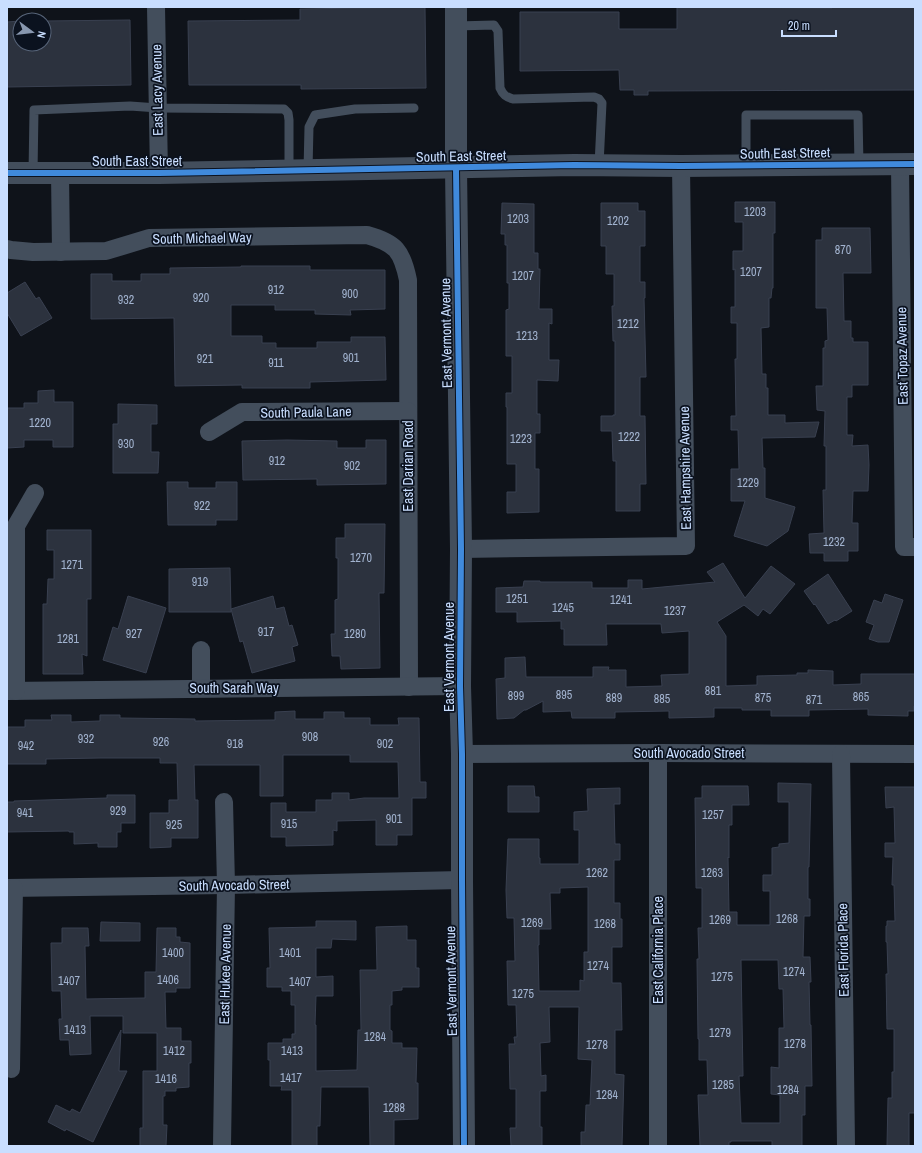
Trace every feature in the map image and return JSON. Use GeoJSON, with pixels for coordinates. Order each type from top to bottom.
{"type":"FeatureCollection","features":[{"type":"Feature","properties":{"kind":"street","name":"East Lacy Avenue"},"geometry":{"type":"LineString","coordinates":[[156,7],[159,173]]}},
{"type":"Feature","properties":{"kind":"street","name":"East Vermont Avenue"},"geometry":{"type":"LineString","coordinates":[[456,17],[456,168],[461,549],[460,686],[462,754],[464,1146]]}},
{"type":"Feature","properties":{"kind":"street","name":"South East Street"},"geometry":{"type":"LineString","coordinates":[[7,173],[159,173],[599,165],[746,166],[908,164]]}},
{"type":"Feature","properties":{"kind":"street","name":"East Topaz Avenue"},"geometry":{"type":"LineString","coordinates":[[908,164],[910,547]]}},
{"type":"Feature","properties":{"kind":"street","name":"East Hampshire Avenue"},"geometry":{"type":"LineString","coordinates":[[461,549],[686,546],[681,166]]}},
{"type":"Feature","properties":{"kind":"street"},"geometry":{"type":"LineString","coordinates":[[60,173],[61,252]]}},
{"type":"Feature","properties":{"kind":"street","name":"South Michael Way"},"geometry":{"type":"LineString","coordinates":[[7,249],[33,252],[106,250],[149,238],[367,235],[382,240],[396,248]]}},
{"type":"Feature","properties":{"kind":"street","name":"East Darian Road"},"geometry":{"type":"LineString","coordinates":[[396,248],[405,263],[408,280],[409,687]]}},
{"type":"Feature","properties":{"kind":"street","name":"South Paula Lane"},"geometry":{"type":"LineString","coordinates":[[209,432],[242,412],[408,411]]}},
{"type":"Feature","properties":{"kind":"street"},"geometry":{"type":"LineString","coordinates":[[12,691],[16,526],[35,493]]}},
{"type":"Feature","properties":{"kind":"street"},"geometry":{"type":"LineString","coordinates":[[201,650],[202,688]]}},
{"type":"Feature","properties":{"kind":"street","name":"South Sarah Way"},"geometry":{"type":"LineString","coordinates":[[12,691],[460,686]]}},
{"type":"Feature","properties":{"kind":"street","name":"East California Place"},"geometry":{"type":"LineString","coordinates":[[658,753],[658,1146]]}},
{"type":"Feature","properties":{"kind":"street","name":"South Avocado Street"},"geometry":{"type":"LineString","coordinates":[[462,754],[915,754]]}},
{"type":"Feature","properties":{"kind":"street","name":"East Florida Place"},"geometry":{"type":"LineString","coordinates":[[841,754],[846,1146]]}},
{"type":"Feature","properties":{"kind":"street","name":"East Hukee Avenue"},"geometry":{"type":"LineString","coordinates":[[222,1146],[226,885],[224,802]]}},
{"type":"Feature","properties":{"kind":"street","name":"South Avocado Street"},"geometry":{"type":"LineString","coordinates":[[11,888],[462,880]]}},
{"type":"Feature","properties":{"kind":"street"},"geometry":{"type":"LineString","coordinates":[[11,888],[11,1069]]}},
{"type":"Feature","properties":{"kind":"lane"},"geometry":{"type":"LineString","coordinates":[[456,17],[494,25],[498,31],[500,88],[503,94],[507,97],[512,99],[594,97],[599,99],[602,103],[599,165]]}},
{"type":"Feature","properties":{"kind":"lane"},"geometry":{"type":"LineString","coordinates":[[33,173],[34,110],[130,106],[158,108],[284,109],[288,113],[299,171]]}},
{"type":"Feature","properties":{"kind":"lane"},"geometry":{"type":"LineString","coordinates":[[299,171],[309,127],[315,115],[356,109],[414,108]]}},
{"type":"Feature","properties":{"kind":"lane"},"geometry":{"type":"LineString","coordinates":[[746,166],[746,115],[858,115],[859,165]]}},
{"type":"Feature","properties":{"kind":"building"},"geometry":{"type":"Polygon","coordinates":[[[425,7],[426,88],[301,89],[301,85],[189,85],[188,21],[300,20],[300,9],[425,7]]]}},
{"type":"Feature","properties":{"kind":"building"},"geometry":{"type":"Polygon","coordinates":[[[677,7],[915,7],[915,90],[648,91],[648,95],[634,95],[634,90],[620,90],[619,70],[520,71],[520,12],[619,12],[619,29],[677,29],[677,7]]]}},
{"type":"Feature","properties":{"kind":"building"},"geometry":{"type":"Polygon","coordinates":[[[130,20],[131,85],[7,87],[7,22],[12,22],[12,52],[52,52],[52,21],[130,20]]]}},
{"type":"Feature","properties":{"kind":"building"},"geometry":{"type":"Polygon","coordinates":[[[735,202],[775,202],[775,233],[773,233],[773,288],[771,298],[769,298],[769,327],[761,328],[762,374],[766,374],[766,388],[768,388],[768,415],[785,415],[785,423],[819,422],[815,437],[762,438],[763,468],[765,468],[765,498],[795,507],[788,531],[767,546],[734,536],[745,501],[731,501],[731,469],[739,469],[738,430],[731,430],[731,416],[736,416],[735,359],[737,359],[737,323],[731,323],[731,307],[735,307],[735,269],[733,270],[733,251],[743,251],[743,222],[735,222],[735,202]]]}},
{"type":"Feature","properties":{"kind":"building"},"geometry":{"type":"Polygon","coordinates":[[[502,203],[534,204],[534,253],[538,253],[538,269],[540,269],[539,309],[552,309],[552,324],[549,323],[549,360],[559,360],[558,381],[537,380],[537,414],[540,414],[540,433],[535,433],[535,469],[539,469],[539,512],[507,513],[507,492],[516,492],[516,464],[507,464],[506,393],[512,393],[512,356],[506,356],[506,310],[509,309],[509,283],[507,283],[507,245],[505,245],[505,234],[501,234],[502,203]]]}},
{"type":"Feature","properties":{"kind":"building"},"geometry":{"type":"Polygon","coordinates":[[[601,203],[638,203],[638,211],[645,211],[645,246],[640,246],[640,282],[645,282],[646,377],[640,377],[640,416],[645,416],[646,484],[640,484],[640,511],[616,511],[616,461],[613,461],[612,431],[601,431],[601,416],[615,415],[615,341],[613,341],[612,306],[614,306],[614,274],[606,274],[606,246],[601,246],[601,203]]]}},
{"type":"Feature","properties":{"kind":"building"},"geometry":{"type":"Polygon","coordinates":[[[822,228],[870,228],[871,273],[843,273],[844,321],[851,321],[851,338],[853,338],[853,342],[868,342],[868,385],[852,385],[852,397],[847,397],[847,435],[853,435],[852,446],[868,445],[869,465],[868,491],[853,491],[852,523],[858,523],[858,551],[848,551],[848,561],[824,561],[824,553],[810,553],[809,534],[824,533],[823,490],[826,490],[826,446],[824,446],[825,411],[817,410],[816,386],[823,386],[823,348],[825,348],[825,341],[828,340],[827,308],[816,308],[816,240],[822,240],[822,228]]]}},
{"type":"Feature","properties":{"kind":"building"},"geometry":{"type":"Polygon","coordinates":[[[310,266],[310,270],[385,270],[385,309],[350,310],[351,315],[315,314],[315,310],[275,310],[275,305],[231,305],[231,336],[262,336],[262,343],[276,343],[276,348],[317,348],[317,342],[351,342],[351,337],[385,337],[386,380],[310,382],[310,388],[242,388],[242,385],[175,386],[174,318],[91,319],[91,274],[112,274],[112,281],[141,281],[141,274],[170,274],[170,268],[310,266]]]}},
{"type":"Feature","properties":{"kind":"building"},"geometry":{"type":"Polygon","coordinates":[[[25,282],[36,299],[39,297],[52,318],[21,336],[7,313],[7,293],[25,282]]]}},
{"type":"Feature","properties":{"kind":"building"},"geometry":{"type":"Polygon","coordinates":[[[54,390],[54,402],[73,402],[73,447],[53,447],[53,440],[24,440],[24,447],[7,448],[7,408],[24,408],[24,403],[38,403],[38,391],[54,390]]]}},
{"type":"Feature","properties":{"kind":"building"},"geometry":{"type":"Polygon","coordinates":[[[118,404],[157,405],[157,424],[151,424],[151,452],[159,452],[158,473],[113,473],[113,424],[118,424],[118,404]]]}},
{"type":"Feature","properties":{"kind":"building"},"geometry":{"type":"Polygon","coordinates":[[[366,440],[386,440],[386,484],[317,485],[317,479],[243,480],[242,441],[337,441],[337,448],[366,448],[366,440]]]}},
{"type":"Feature","properties":{"kind":"building"},"geometry":{"type":"Polygon","coordinates":[[[167,482],[188,482],[188,488],[216,488],[216,482],[237,482],[237,520],[216,520],[216,525],[168,525],[167,482]]]}},
{"type":"Feature","properties":{"kind":"building"},"geometry":{"type":"Polygon","coordinates":[[[345,524],[385,524],[384,593],[379,593],[380,668],[341,669],[340,656],[332,656],[331,634],[335,634],[335,600],[338,599],[338,558],[336,558],[336,538],[345,538],[345,524]]]}},
{"type":"Feature","properties":{"kind":"building"},"geometry":{"type":"Polygon","coordinates":[[[47,530],[91,530],[91,599],[87,599],[87,656],[82,654],[83,674],[43,674],[43,604],[47,604],[48,579],[54,579],[54,550],[47,550],[47,530]]]}},
{"type":"Feature","properties":{"kind":"building"},"geometry":{"type":"Polygon","coordinates":[[[723,563],[745,598],[771,566],[795,584],[770,614],[763,609],[758,616],[744,605],[717,622],[726,636],[726,686],[757,685],[757,676],[797,675],[797,673],[808,673],[808,670],[833,671],[833,685],[861,684],[861,674],[915,674],[914,711],[908,711],[908,716],[868,715],[868,709],[809,710],[809,716],[771,716],[771,710],[714,708],[714,717],[669,718],[669,711],[615,712],[615,718],[572,718],[571,711],[543,712],[543,701],[524,710],[514,718],[497,719],[496,679],[505,678],[505,658],[525,657],[526,677],[593,677],[593,667],[609,667],[608,670],[626,670],[626,687],[662,686],[661,675],[689,674],[689,631],[662,633],[661,624],[606,624],[607,645],[564,645],[564,629],[561,629],[561,621],[517,622],[517,612],[496,612],[496,588],[523,587],[524,581],[592,582],[592,588],[628,588],[628,580],[642,580],[642,589],[715,582],[707,572],[723,563]]]}},
{"type":"Feature","properties":{"kind":"building"},"geometry":{"type":"Polygon","coordinates":[[[230,568],[231,612],[169,612],[169,569],[230,568]]]}},
{"type":"Feature","properties":{"kind":"building"},"geometry":{"type":"Polygon","coordinates":[[[828,574],[852,611],[828,624],[815,604],[814,605],[804,591],[828,574]]]}},
{"type":"Feature","properties":{"kind":"building"},"geometry":{"type":"Polygon","coordinates":[[[885,594],[903,600],[889,642],[878,642],[869,639],[874,625],[866,622],[874,600],[882,603],[885,594]]]}},
{"type":"Feature","properties":{"kind":"building"},"geometry":{"type":"Polygon","coordinates":[[[128,596],[166,608],[146,673],[103,660],[113,627],[118,629],[128,596]]]}},
{"type":"Feature","properties":{"kind":"building"},"geometry":{"type":"Polygon","coordinates":[[[273,596],[276,609],[284,607],[289,626],[292,625],[298,645],[292,647],[295,661],[252,673],[243,641],[240,642],[231,609],[273,596]]]}},
{"type":"Feature","properties":{"kind":"building"},"geometry":{"type":"Polygon","coordinates":[[[295,711],[295,719],[324,719],[324,712],[344,712],[344,718],[370,718],[370,725],[399,725],[398,718],[419,718],[420,782],[426,782],[426,798],[412,798],[412,835],[397,835],[397,845],[376,845],[376,820],[337,821],[337,831],[333,830],[333,845],[286,846],[286,837],[271,837],[271,803],[286,803],[286,812],[316,812],[316,800],[332,800],[332,793],[349,793],[349,800],[364,798],[399,798],[398,762],[350,762],[350,755],[283,755],[283,796],[260,796],[260,765],[194,765],[195,800],[198,800],[198,838],[171,838],[171,847],[150,848],[150,813],[169,813],[169,800],[178,800],[177,763],[160,763],[160,758],[100,758],[46,759],[46,764],[7,764],[7,727],[25,727],[25,720],[52,720],[51,715],[71,715],[71,722],[100,721],[100,715],[120,715],[120,718],[195,719],[195,721],[275,720],[275,712],[295,711]]]}},
{"type":"Feature","properties":{"kind":"building"},"geometry":{"type":"Polygon","coordinates":[[[778,783],[811,784],[808,867],[808,899],[810,899],[810,916],[804,916],[803,957],[810,957],[811,982],[809,982],[812,1086],[805,1086],[805,1115],[802,1115],[802,1146],[772,1146],[772,1141],[731,1141],[729,1142],[729,1146],[700,1146],[698,1095],[708,1095],[707,1060],[699,1060],[698,1039],[697,959],[699,959],[698,928],[702,928],[702,888],[696,888],[695,798],[702,798],[702,786],[748,786],[749,805],[732,805],[732,825],[729,825],[729,912],[737,912],[737,925],[770,925],[770,891],[763,891],[763,875],[772,875],[772,848],[779,847],[779,844],[789,843],[789,802],[778,802],[778,783]],[[741,960],[743,1076],[739,1076],[741,1123],[780,1123],[780,1095],[771,1094],[771,1067],[779,1068],[779,1028],[784,1028],[783,989],[779,989],[778,960],[741,960]]]}},
{"type":"Feature","properties":{"kind":"building"},"geometry":{"type":"Polygon","coordinates":[[[508,786],[534,786],[535,797],[539,797],[539,812],[508,812],[508,786]]]}},
{"type":"Feature","properties":{"kind":"building"},"geometry":{"type":"Polygon","coordinates":[[[885,787],[915,787],[915,1113],[909,1113],[909,1146],[887,1146],[888,1098],[892,1098],[892,1072],[894,1072],[894,1029],[887,1029],[886,974],[888,974],[886,926],[887,921],[895,921],[894,885],[892,885],[893,857],[885,857],[885,843],[895,843],[894,807],[886,808],[885,787]]]}},
{"type":"Feature","properties":{"kind":"building"},"geometry":{"type":"Polygon","coordinates":[[[620,788],[620,804],[614,804],[615,844],[620,844],[620,860],[614,860],[614,903],[620,903],[620,919],[622,919],[622,947],[612,947],[612,983],[621,983],[622,1030],[615,1030],[615,1074],[624,1075],[622,1146],[581,1146],[581,1132],[585,1132],[586,1105],[590,1105],[592,1060],[578,1059],[579,1007],[549,1007],[550,1042],[540,1043],[541,1076],[546,1075],[546,1091],[540,1091],[540,1127],[542,1127],[542,1146],[511,1146],[510,1128],[516,1128],[516,1089],[510,1089],[509,1044],[515,1044],[514,1037],[517,1037],[516,1005],[508,1005],[507,961],[515,961],[514,918],[507,918],[506,890],[508,839],[539,839],[540,864],[579,864],[579,830],[574,830],[574,812],[588,811],[587,789],[620,788]],[[588,887],[560,888],[560,893],[550,893],[551,929],[539,929],[539,991],[580,991],[580,980],[584,981],[584,952],[588,952],[588,887]]]}},
{"type":"Feature","properties":{"kind":"building"},"geometry":{"type":"Polygon","coordinates":[[[107,795],[135,795],[135,823],[121,823],[121,832],[117,832],[117,847],[98,847],[98,843],[74,844],[74,832],[69,831],[7,832],[7,802],[107,798],[107,795]]]}},
{"type":"Feature","properties":{"kind":"building"},"geometry":{"type":"Polygon","coordinates":[[[316,921],[356,921],[356,940],[332,939],[331,948],[316,948],[316,977],[333,976],[333,996],[316,996],[316,1071],[357,1070],[358,1030],[361,1030],[360,970],[377,970],[376,927],[407,926],[407,940],[416,940],[416,968],[419,968],[419,987],[402,987],[402,990],[392,991],[392,1005],[390,1005],[390,1030],[392,1031],[392,1043],[402,1043],[402,1048],[417,1048],[416,1083],[418,1083],[418,1119],[394,1120],[394,1146],[370,1146],[369,1087],[321,1087],[320,1126],[317,1126],[317,1146],[292,1146],[292,1090],[281,1090],[282,1086],[270,1086],[270,1060],[268,1060],[268,1043],[283,1043],[283,1039],[292,1039],[292,1034],[295,1034],[295,1005],[291,1005],[291,991],[282,991],[282,987],[267,987],[267,968],[270,968],[269,928],[316,927],[316,921]]]}},
{"type":"Feature","properties":{"kind":"building"},"geometry":{"type":"Polygon","coordinates":[[[101,922],[140,923],[140,941],[100,941],[101,922]]]}},
{"type":"Feature","properties":{"kind":"building"},"geometry":{"type":"Polygon","coordinates":[[[62,928],[88,928],[89,946],[85,946],[86,999],[145,998],[145,972],[156,972],[157,928],[176,928],[176,937],[180,937],[180,942],[190,943],[190,988],[176,988],[176,992],[165,992],[166,1028],[181,1028],[181,1041],[191,1041],[189,1087],[176,1088],[176,1091],[165,1091],[165,1096],[163,1096],[163,1125],[167,1125],[166,1146],[140,1146],[140,1128],[143,1128],[143,1071],[157,1071],[157,1033],[123,1033],[123,1016],[90,1016],[91,1054],[70,1055],[69,1040],[60,1040],[59,1019],[62,1019],[61,991],[52,991],[51,943],[62,943],[62,928]]]}},
{"type":"Feature","properties":{"kind":"building"},"geometry":{"type":"Polygon","coordinates":[[[121,1030],[119,1071],[127,1071],[93,1142],[66,1129],[65,1131],[48,1122],[56,1105],[70,1112],[72,1109],[80,1113],[121,1030]]]}},
{"type":"Feature","properties":{"kind":"cycle path"},"geometry":{"type":"LineString","coordinates":[[7,173],[159,173],[574,165],[681,166],[915,164]]}},
{"type":"Feature","properties":{"kind":"cycle path"},"geometry":{"type":"LineString","coordinates":[[456,168],[461,549],[460,686],[462,754],[464,1146]]}}]}
